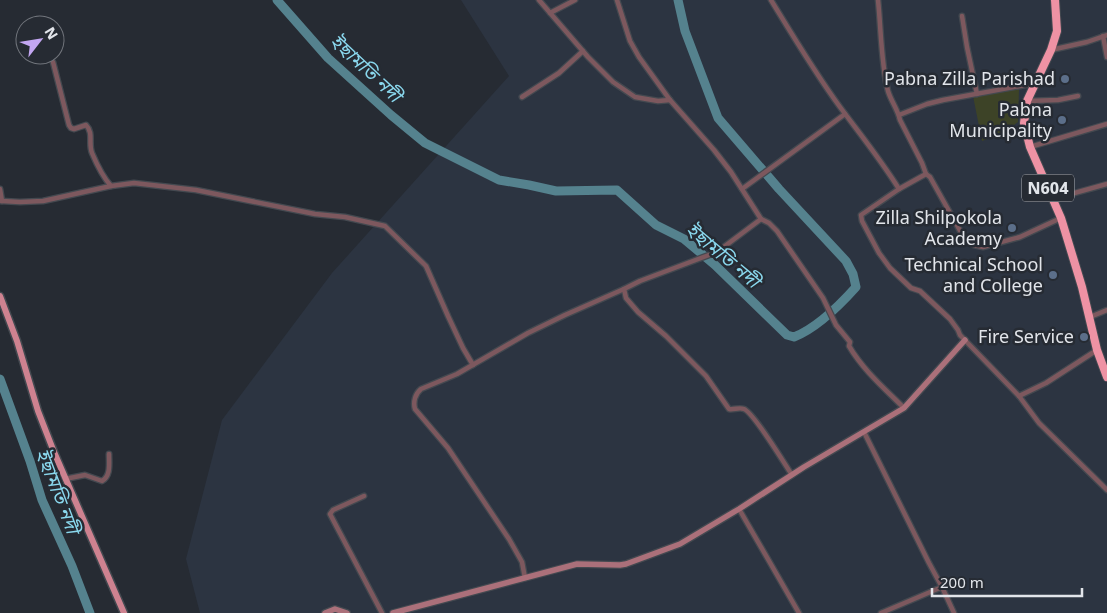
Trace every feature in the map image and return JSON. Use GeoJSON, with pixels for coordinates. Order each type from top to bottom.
{"type":"FeatureCollection","features":[{"type":"Feature","properties":{"kind":"highway","name":"N604"},"geometry":{"type":"LineString","coordinates":[[1055,0],[1057,32],[1051,50],[1027,101],[1024,123],[1030,147],[1061,218],[1082,287],[1097,350],[1107,376]]}},
{"type":"Feature","properties":{"kind":"main road"},"geometry":{"type":"LineString","coordinates":[[0,296],[38,410],[65,479],[124,613]]}},
{"type":"Feature","properties":{"kind":"street"},"geometry":{"type":"LineString","coordinates":[[539,0],[582,51],[613,82],[635,97],[658,101],[670,100]]}},
{"type":"Feature","properties":{"kind":"street"},"geometry":{"type":"LineString","coordinates":[[550,13],[575,0]]}},
{"type":"Feature","properties":{"kind":"street"},"geometry":{"type":"LineString","coordinates":[[618,0],[630,41],[639,58],[670,100],[731,172],[762,219],[777,232],[823,298],[831,317],[850,342],[849,346],[856,357],[904,408]]}},
{"type":"Feature","properties":{"kind":"street"},"geometry":{"type":"LineString","coordinates":[[771,0],[803,53],[899,188]]}},
{"type":"Feature","properties":{"kind":"street"},"geometry":{"type":"LineString","coordinates":[[878,0],[884,71],[888,92],[926,174],[930,177],[968,242],[983,247],[1020,237],[1061,218]]}},
{"type":"Feature","properties":{"kind":"street"},"geometry":{"type":"LineString","coordinates":[[962,16],[977,94]]}},
{"type":"Feature","properties":{"kind":"street"},"geometry":{"type":"LineString","coordinates":[[1051,50],[1088,42],[1105,35],[1107,56]]}},
{"type":"Feature","properties":{"kind":"street"},"geometry":{"type":"LineString","coordinates":[[522,97],[559,73],[582,51]]}},
{"type":"Feature","properties":{"kind":"street"},"geometry":{"type":"LineString","coordinates":[[54,65],[69,125],[74,129],[86,126],[89,128],[92,152],[100,171],[111,186]]}},
{"type":"Feature","properties":{"kind":"street"},"geometry":{"type":"LineString","coordinates":[[899,116],[927,104],[943,100],[1036,83]]}},
{"type":"Feature","properties":{"kind":"street"},"geometry":{"type":"LineString","coordinates":[[1027,101],[1058,100],[1078,96]]}},
{"type":"Feature","properties":{"kind":"street"},"geometry":{"type":"LineString","coordinates":[[742,189],[845,114]]}},
{"type":"Feature","properties":{"kind":"street"},"geometry":{"type":"LineString","coordinates":[[1030,147],[1107,124]]}},
{"type":"Feature","properties":{"kind":"street"},"geometry":{"type":"LineString","coordinates":[[926,174],[899,188],[860,215],[879,254],[910,288],[920,291],[950,319],[960,335],[1019,396],[1039,423],[1107,490]]}},
{"type":"Feature","properties":{"kind":"street"},"geometry":{"type":"LineString","coordinates":[[0,190],[1,202],[43,201],[111,186],[134,183],[196,190],[385,226],[426,266],[463,348],[473,365]]}},
{"type":"Feature","properties":{"kind":"street"},"geometry":{"type":"LineString","coordinates":[[1053,199],[1107,184]]}},
{"type":"Feature","properties":{"kind":"street"},"geometry":{"type":"LineString","coordinates":[[525,578],[522,562],[509,539],[448,448],[415,409],[417,392],[458,374],[528,333],[558,318],[640,281],[717,252],[762,219]]}},
{"type":"Feature","properties":{"kind":"street"},"geometry":{"type":"LineString","coordinates":[[624,289],[626,298],[638,312],[666,336],[706,376],[729,408],[732,410],[737,408],[745,409],[750,413],[792,475]]}},
{"type":"Feature","properties":{"kind":"street"},"geometry":{"type":"LineString","coordinates":[[1090,317],[1107,310]]}},
{"type":"Feature","properties":{"kind":"street"},"geometry":{"type":"LineString","coordinates":[[393,613],[577,564],[626,564],[680,544],[904,408],[965,340]]}},
{"type":"Feature","properties":{"kind":"street"},"geometry":{"type":"LineString","coordinates":[[1019,396],[1046,383],[1097,350]]}},
{"type":"Feature","properties":{"kind":"street"},"geometry":{"type":"LineString","coordinates":[[864,432],[954,613]]}},
{"type":"Feature","properties":{"kind":"street"},"geometry":{"type":"LineString","coordinates":[[65,479],[86,475],[102,481],[108,475],[109,454]]}},
{"type":"Feature","properties":{"kind":"street"},"geometry":{"type":"LineString","coordinates":[[364,496],[333,510],[330,514],[382,613]]}},
{"type":"Feature","properties":{"kind":"street"},"geometry":{"type":"LineString","coordinates":[[739,509],[799,613]]}},
{"type":"Feature","properties":{"kind":"street"},"geometry":{"type":"LineString","coordinates":[[881,613],[942,588]]}},
{"type":"Feature","properties":{"kind":"street"},"geometry":{"type":"LineString","coordinates":[[325,613],[335,609],[347,613]]}},
{"type":"Feature","properties":{"kind":"shaded area"},"geometry":{"type":"Polygon","coordinates":[[[461,0],[1107,0],[1107,613],[200,613],[186,559],[222,420],[332,273],[509,76],[461,0]]]}},
{"type":"Feature","properties":{"kind":"green space"},"geometry":{"type":"Polygon","coordinates":[[[1019,89],[1018,122],[1002,134],[982,141],[973,96],[1019,89]]]}},
{"type":"Feature","properties":{"kind":"waterway","name":"ইছামতি নদী"},"geometry":{"type":"LineString","coordinates":[[277,0],[328,58],[425,143],[499,180],[556,191],[617,190],[656,225],[684,239],[715,265],[787,335],[794,337],[819,322],[835,309],[856,287],[853,274],[846,261],[779,189],[718,118],[685,31],[678,0]]}},
{"type":"Feature","properties":{"kind":"waterway","name":"ইছামতি নদী"},"geometry":{"type":"LineString","coordinates":[[0,379],[42,500],[72,566],[90,613]]}},
{"type":"Feature","properties":{"kind":"place","name":"Pabna Zilla Parishad"},"geometry":{"type":"Point","coordinates":[1065,79]}},
{"type":"Feature","properties":{"kind":"place","name":"Pabna Municipality"},"geometry":{"type":"Point","coordinates":[1062,120]}},
{"type":"Feature","properties":{"kind":"place","name":"Zilla Shilpokola Academy"},"geometry":{"type":"Point","coordinates":[1012,228]}},
{"type":"Feature","properties":{"kind":"place","name":"Technical School and College"},"geometry":{"type":"Point","coordinates":[1053,275]}},
{"type":"Feature","properties":{"kind":"place","name":"Fire Service"},"geometry":{"type":"Point","coordinates":[1084,337]}}]}
